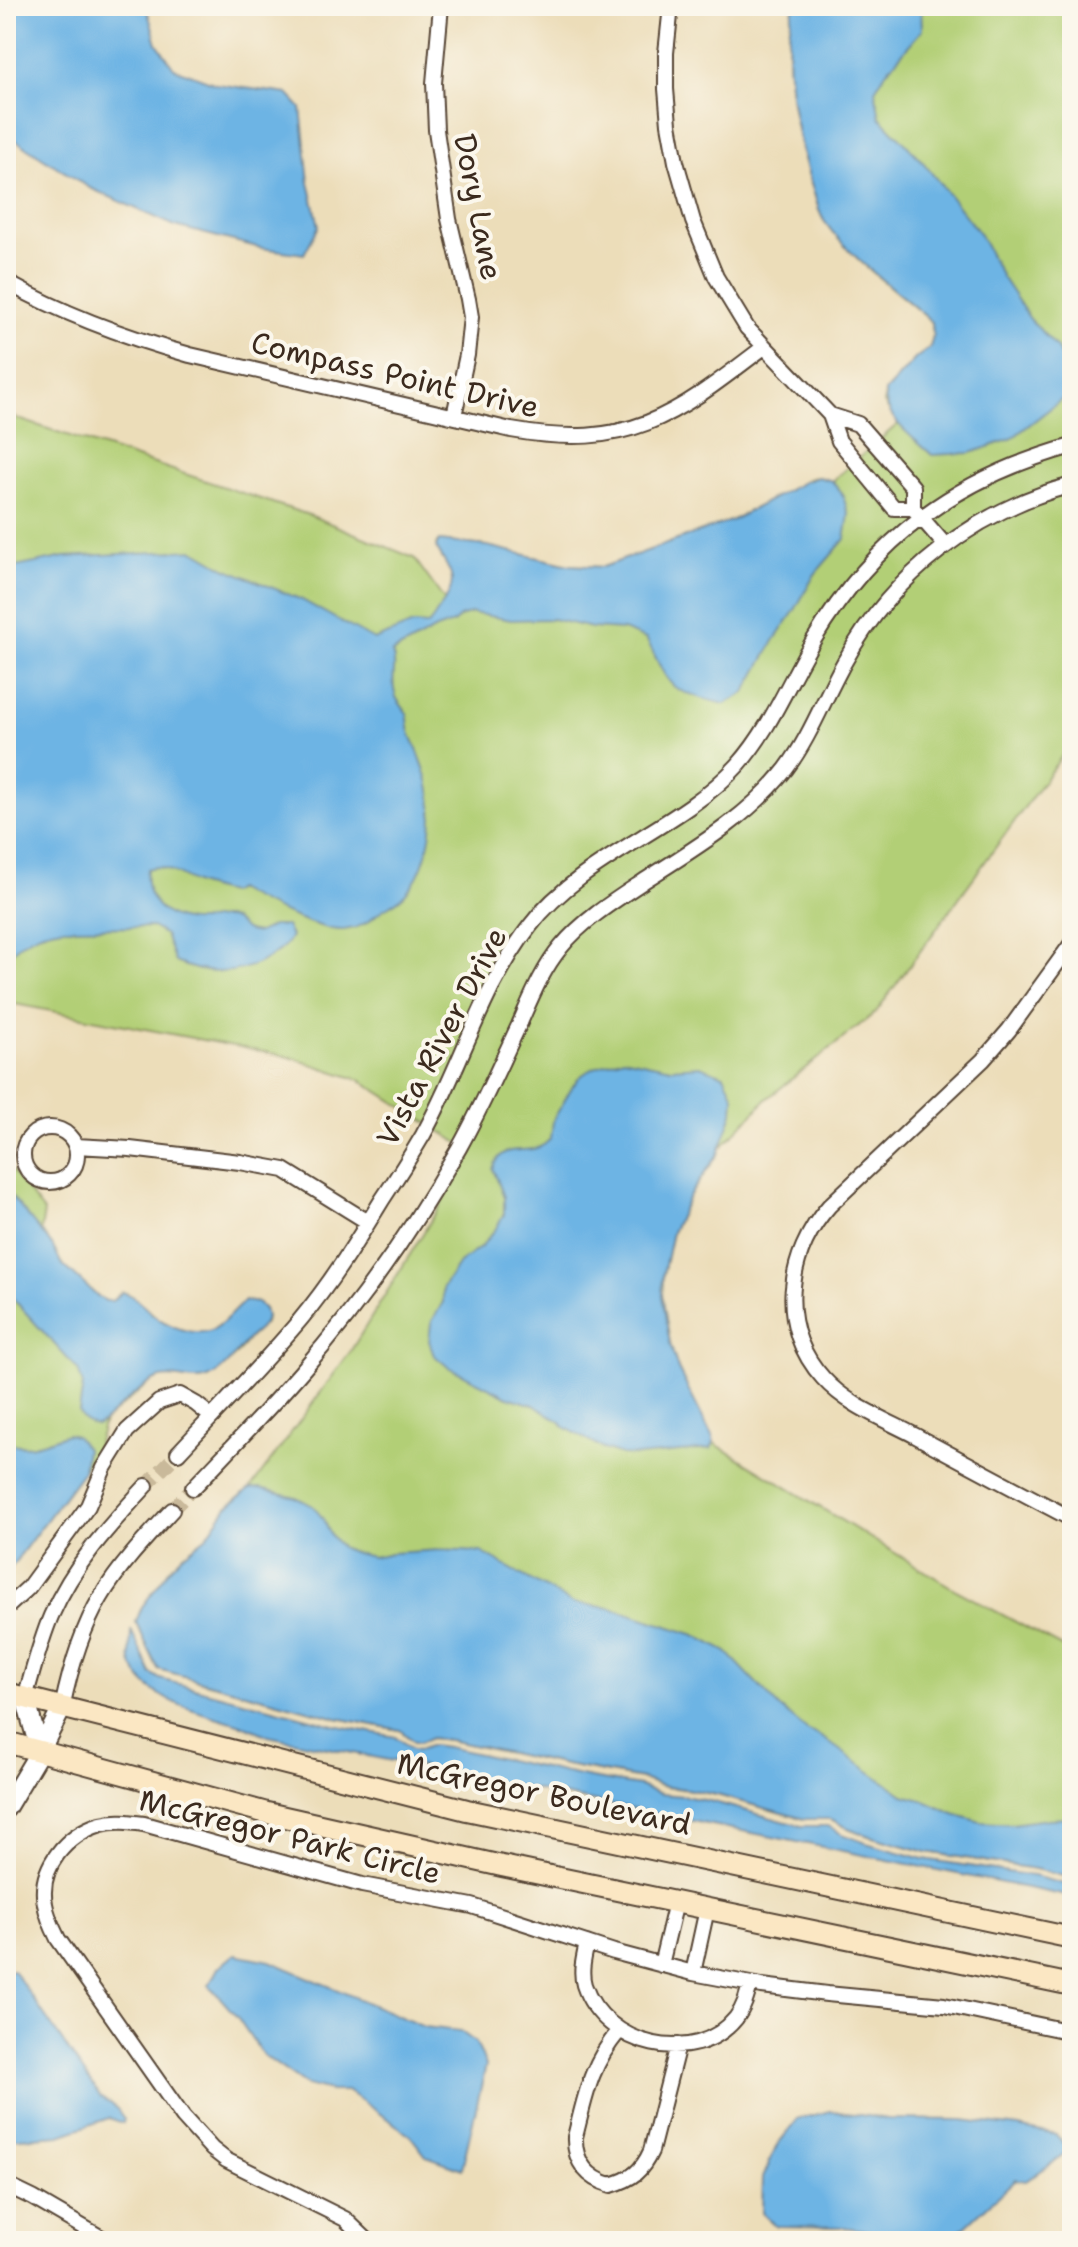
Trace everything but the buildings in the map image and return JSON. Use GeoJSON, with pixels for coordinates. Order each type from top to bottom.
{"type":"FeatureCollection","features":[{"type":"Feature","properties":{"kind":"main road","name":"McGregor Boulevard"},"geometry":{"type":"LineString","coordinates":[[16,1696],[467,1810],[1072,1938]]}},
{"type":"Feature","properties":{"kind":"main road"},"geometry":{"type":"LineString","coordinates":[[6,1742],[267,1813],[1072,1985]]}},
{"type":"Feature","properties":{"kind":"street","name":"Dory Lane"},"geometry":{"type":"LineString","coordinates":[[441,6],[434,83],[436,130],[449,219],[471,317],[467,355],[454,416]]}},
{"type":"Feature","properties":{"kind":"street"},"geometry":{"type":"LineString","coordinates":[[671,6],[666,89],[676,162],[700,241],[716,277],[740,319],[830,415],[839,441],[894,508],[917,512]]}},
{"type":"Feature","properties":{"kind":"street","name":"Compass Point Drive"},"geometry":{"type":"LineString","coordinates":[[6,282],[71,315],[142,342],[545,436],[611,434],[649,423],[685,405],[764,347]]}},
{"type":"Feature","properties":{"kind":"street"},"geometry":{"type":"LineString","coordinates":[[830,415],[858,424],[913,487],[917,512],[945,545]]}},
{"type":"Feature","properties":{"kind":"street","name":"Vista River Drive"},"geometry":{"type":"LineString","coordinates":[[178,1453],[302,1318],[334,1276],[422,1136],[501,968],[533,922],[568,886],[681,811],[737,766],[772,719],[833,609],[917,512],[1000,471],[1072,446]]}},
{"type":"Feature","properties":{"kind":"street"},"geometry":{"type":"LineString","coordinates":[[865,473],[885,455]]}},
{"type":"Feature","properties":{"kind":"street","name":"Vista River Drive"},"geometry":{"type":"LineString","coordinates":[[193,1488],[310,1361],[407,1233],[480,1110],[538,984],[561,948],[587,922],[618,898],[720,831],[763,795],[798,750],[846,659],[870,623],[906,580],[945,545],[995,516],[1072,485]]}},
{"type":"Feature","properties":{"kind":"street"},"geometry":{"type":"LineString","coordinates":[[1072,943],[1009,1030],[983,1060],[829,1206],[815,1223],[798,1258],[792,1304],[803,1347],[835,1390],[868,1411],[1072,1519]]}},
{"type":"Feature","properties":{"kind":"street"},"geometry":{"type":"LineString","coordinates":[[76,1146],[146,1151],[284,1170],[368,1222]]}},
{"type":"Feature","properties":{"kind":"street"},"geometry":{"type":"LineString","coordinates":[[6,1608],[28,1588],[88,1506],[115,1448],[142,1416],[159,1402],[180,1395],[212,1417]]}},
{"type":"Feature","properties":{"kind":"street"},"geometry":{"type":"LineString","coordinates":[[40,1751],[16,1696],[75,1571],[102,1533],[146,1486]]}},
{"type":"Feature","properties":{"kind":"street"},"geometry":{"type":"LineString","coordinates":[[6,1808],[62,1708],[77,1651],[100,1598],[172,1510]]}},
{"type":"Feature","properties":{"kind":"street","name":"McGregor Park Circle"},"geometry":{"type":"LineString","coordinates":[[368,2241],[345,2219],[226,2160],[197,2134],[58,1939],[49,1920],[44,1900],[46,1879],[54,1859],[67,1842],[81,1832],[102,1824],[125,1821],[144,1824],[362,1885],[472,1906],[693,1973],[827,1994],[944,2005],[1072,2032]]}},
{"type":"Feature","properties":{"kind":"street"},"geometry":{"type":"LineString","coordinates":[[661,1965],[676,1902]]}},
{"type":"Feature","properties":{"kind":"street"},"geometry":{"type":"LineString","coordinates":[[693,1973],[707,1909]]}},
{"type":"Feature","properties":{"kind":"street"},"geometry":{"type":"LineString","coordinates":[[587,1943],[582,1966],[584,1984],[599,2013],[628,2037],[648,2043],[678,2045],[704,2041],[721,2032],[742,2010],[750,1984]]}},
{"type":"Feature","properties":{"kind":"street"},"geometry":{"type":"LineString","coordinates":[[619,2031],[604,2048],[591,2075],[574,2148],[586,2172],[598,2181],[611,2185],[635,2175],[645,2165],[678,2045]]}},
{"type":"Feature","properties":{"kind":"street"},"geometry":{"type":"LineString","coordinates":[[6,2185],[107,2241]]}},
{"type":"Feature","properties":{"kind":"green space"},"geometry":{"type":"Polygon","coordinates":[[[794,6],[1072,6],[1072,742],[876,1012],[768,1098],[719,1149],[689,1196],[672,1232],[662,1295],[670,1344],[678,1369],[714,1443],[956,1590],[1072,1652],[1072,1878],[927,1852],[869,1836],[831,1819],[804,1819],[717,1795],[665,1787],[642,1779],[449,1740],[431,1738],[414,1742],[400,1730],[337,1718],[158,1669],[136,1622],[142,1607],[170,1569],[207,1536],[227,1507],[250,1489],[350,1352],[473,1152],[360,1080],[286,1056],[15,1004],[6,1009],[6,415],[312,516],[414,558],[445,601],[453,582],[436,544],[439,541],[487,546],[569,565],[603,567],[733,520],[811,478],[832,481],[898,424],[884,403],[885,392],[916,358],[930,348],[932,322],[861,261],[835,235],[821,215],[792,100],[788,51],[794,6]]]}},
{"type":"Feature","properties":{"kind":"green space"},"geometry":{"type":"Polygon","coordinates":[[[6,1163],[44,1212],[41,1231],[61,1263],[98,1297],[112,1301],[122,1292],[126,1293],[162,1320],[190,1332],[200,1333],[217,1327],[245,1301],[258,1303],[266,1317],[265,1323],[236,1355],[208,1378],[162,1377],[150,1382],[104,1421],[97,1446],[83,1471],[6,1574],[6,1163]]]}},
{"type":"Feature","properties":{"kind":"water"},"geometry":{"type":"Polygon","coordinates":[[[18,6],[146,6],[157,43],[174,68],[216,84],[288,94],[301,108],[309,182],[319,226],[304,254],[261,248],[175,226],[90,188],[9,136],[6,133],[6,33],[18,6]]]}},
{"type":"Feature","properties":{"kind":"water"},"geometry":{"type":"Polygon","coordinates":[[[794,6],[921,6],[922,30],[886,72],[875,90],[880,117],[922,161],[979,233],[1002,277],[1030,319],[1057,348],[1068,372],[1065,397],[1011,439],[971,453],[932,455],[901,427],[889,411],[885,392],[916,358],[930,348],[932,322],[848,249],[821,215],[792,100],[788,51],[794,6]]]}},
{"type":"Feature","properties":{"kind":"water"},"geometry":{"type":"Polygon","coordinates":[[[818,477],[832,481],[842,493],[849,515],[845,539],[815,574],[745,693],[725,704],[694,696],[671,684],[646,639],[623,630],[592,628],[552,619],[511,620],[472,613],[392,653],[395,694],[407,714],[410,732],[430,788],[431,830],[423,865],[412,885],[402,897],[366,923],[344,930],[321,926],[273,908],[236,889],[229,893],[213,889],[154,867],[147,869],[148,890],[158,906],[173,917],[194,921],[229,918],[247,931],[258,933],[272,926],[286,926],[291,936],[284,946],[257,964],[222,972],[199,970],[175,962],[165,935],[152,927],[53,929],[31,937],[6,958],[6,569],[64,557],[194,550],[225,568],[302,600],[374,640],[413,624],[428,625],[434,618],[448,596],[452,581],[436,547],[439,541],[487,546],[569,565],[603,567],[733,520],[818,477]]]}},
{"type":"Feature","properties":{"kind":"water"},"geometry":{"type":"Polygon","coordinates":[[[623,1058],[671,1068],[700,1066],[724,1075],[734,1096],[733,1113],[718,1154],[689,1196],[672,1232],[663,1274],[662,1295],[670,1344],[678,1369],[712,1436],[714,1443],[711,1449],[638,1456],[604,1449],[534,1405],[508,1397],[448,1367],[434,1355],[429,1341],[431,1323],[443,1302],[443,1287],[459,1263],[481,1247],[504,1214],[504,1197],[493,1169],[497,1160],[509,1151],[538,1148],[545,1144],[551,1136],[555,1116],[580,1077],[592,1069],[623,1058]]]}},
{"type":"Feature","properties":{"kind":"water"},"geometry":{"type":"Polygon","coordinates":[[[6,1190],[52,1245],[61,1263],[98,1297],[112,1301],[122,1292],[127,1293],[158,1319],[192,1332],[210,1331],[217,1327],[245,1301],[258,1303],[264,1309],[264,1324],[214,1375],[202,1380],[160,1378],[133,1395],[99,1425],[89,1424],[79,1412],[83,1385],[78,1370],[6,1291],[6,1190]]]}},
{"type":"Feature","properties":{"kind":"water"},"geometry":{"type":"Polygon","coordinates":[[[67,1434],[76,1436],[86,1449],[83,1471],[6,1574],[6,1441],[22,1446],[67,1434]]]}},
{"type":"Feature","properties":{"kind":"water"},"geometry":{"type":"Polygon","coordinates":[[[260,1488],[296,1497],[313,1506],[331,1536],[342,1548],[355,1553],[373,1557],[440,1550],[481,1552],[572,1603],[611,1608],[695,1635],[727,1652],[779,1707],[807,1730],[903,1795],[981,1822],[1012,1824],[1072,1818],[1072,1878],[927,1852],[869,1836],[831,1819],[804,1819],[717,1795],[665,1787],[642,1779],[449,1740],[431,1738],[414,1742],[400,1730],[337,1718],[158,1669],[136,1622],[142,1607],[170,1569],[207,1536],[227,1507],[250,1489],[260,1488]]]}},
{"type":"Feature","properties":{"kind":"water"},"geometry":{"type":"Polygon","coordinates":[[[131,1630],[151,1673],[160,1679],[334,1725],[396,1737],[412,1749],[432,1745],[447,1747],[640,1786],[661,1794],[714,1802],[801,1826],[828,1826],[866,1843],[924,1859],[1033,1876],[1072,1886],[1072,1897],[268,1736],[190,1709],[154,1691],[140,1678],[131,1661],[131,1630]]]}},
{"type":"Feature","properties":{"kind":"water"},"geometry":{"type":"Polygon","coordinates":[[[235,1954],[270,1961],[424,2027],[460,2031],[476,2043],[486,2065],[462,2169],[426,2156],[409,2134],[347,2091],[330,2091],[304,2084],[263,2055],[238,2018],[209,1985],[218,1968],[235,1954]]]}},
{"type":"Feature","properties":{"kind":"water"},"geometry":{"type":"Polygon","coordinates":[[[13,1970],[100,2096],[117,2109],[124,2119],[123,2123],[109,2118],[60,2135],[6,2139],[6,1971],[13,1970]]]}},
{"type":"Feature","properties":{"kind":"water"},"geometry":{"type":"Polygon","coordinates":[[[831,2111],[888,2119],[962,2120],[1019,2127],[1056,2135],[1071,2150],[1026,2181],[1016,2179],[953,2241],[843,2227],[776,2226],[762,2213],[763,2178],[777,2145],[798,2119],[831,2111]]]}},
{"type":"Feature","properties":{"kind":"tunnel"},"geometry":{"type":"LineString","coordinates":[[146,1486],[178,1453]]}},
{"type":"Feature","properties":{"kind":"tunnel"},"geometry":{"type":"LineString","coordinates":[[172,1510],[193,1488]]}}]}
